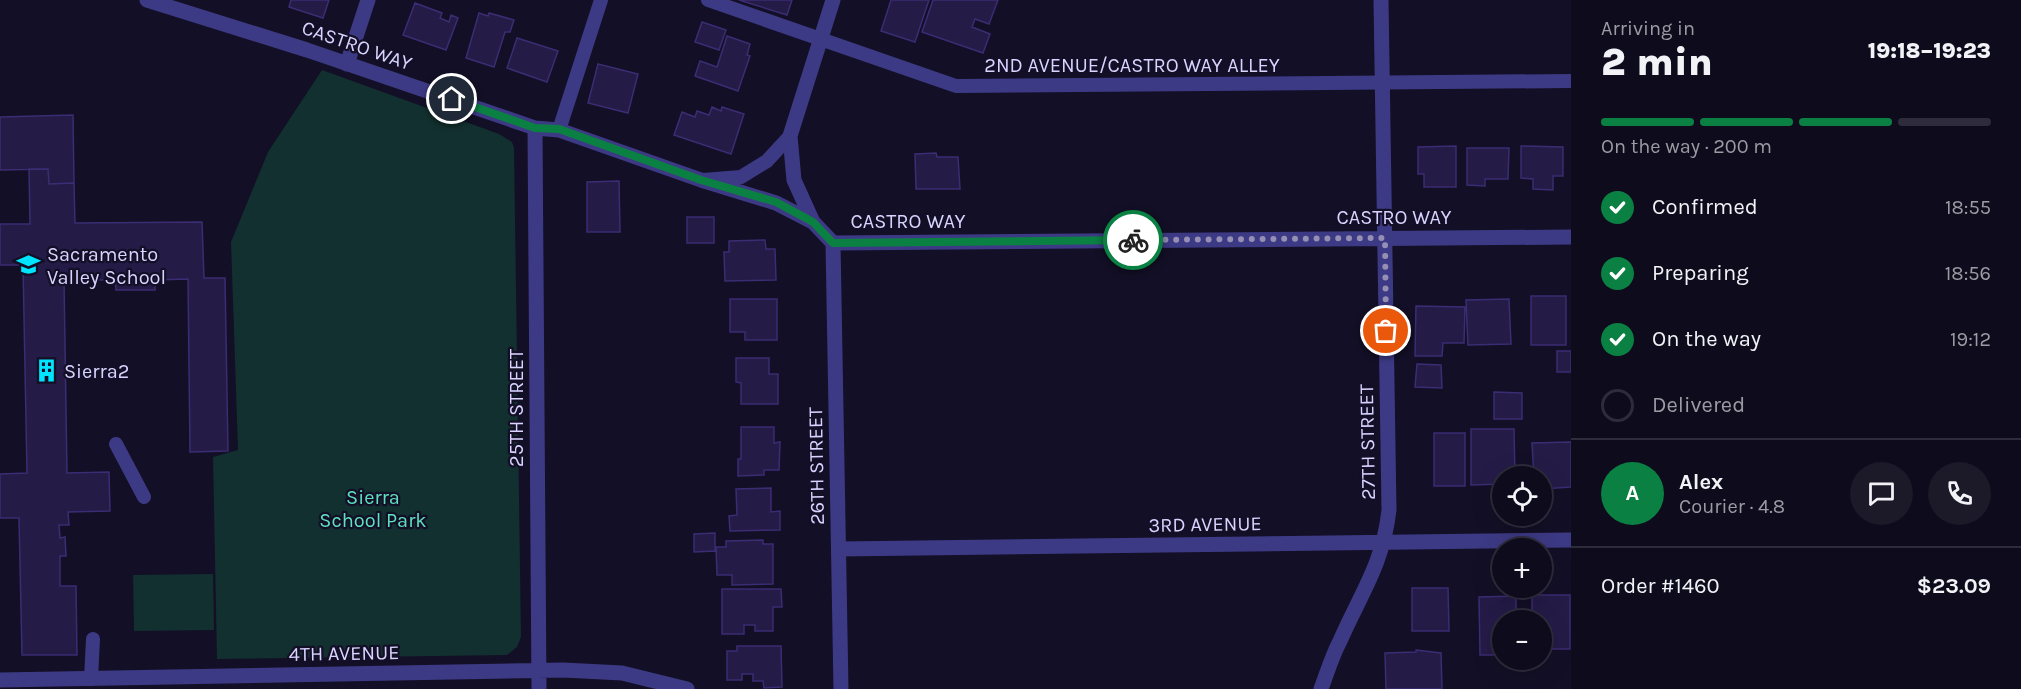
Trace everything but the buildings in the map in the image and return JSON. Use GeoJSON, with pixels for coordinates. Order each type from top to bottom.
{"type":"FeatureCollection","features":[{"type":"Feature","properties":{"kind":"street","name":"CASTRO WAY"},"geometry":{"type":"LineString","coordinates":[[147,0],[347,64],[535,128],[559,129],[701,180],[776,202],[813,222],[833,243],[1571,237]]}},
{"type":"Feature","properties":{"kind":"street"},"geometry":{"type":"LineString","coordinates":[[347,64],[368,0]]}},
{"type":"Feature","properties":{"kind":"street"},"geometry":{"type":"LineString","coordinates":[[813,222],[794,180],[790,136],[833,0]]}},
{"type":"Feature","properties":{"kind":"street","name":"27TH STREET"},"geometry":{"type":"LineString","coordinates":[[1321,689],[1339,642],[1375,571],[1384,543],[1389,510],[1381,0]]}},
{"type":"Feature","properties":{"kind":"street","name":"25TH STREET"},"geometry":{"type":"LineString","coordinates":[[535,128],[539,689]]}},
{"type":"Feature","properties":{"kind":"street","name":"26TH STREET"},"geometry":{"type":"LineString","coordinates":[[833,243],[841,689]]}},
{"type":"Feature","properties":{"kind":"street","name":"3RD AVENUE"},"geometry":{"type":"LineString","coordinates":[[839,549],[1571,540]]}},
{"type":"Feature","properties":{"kind":"street","name":"4TH AVENUE"},"geometry":{"type":"LineString","coordinates":[[0,680],[91,679],[236,683],[539,671],[621,674],[687,689]]}},
{"type":"Feature","properties":{"kind":"lane"},"geometry":{"type":"LineString","coordinates":[[559,129],[601,0]]}},
{"type":"Feature","properties":{"kind":"lane","name":"2ND AVENUE/CASTRO WAY ALLEY"},"geometry":{"type":"LineString","coordinates":[[708,0],[956,86],[1571,81]]}},
{"type":"Feature","properties":{"kind":"lane"},"geometry":{"type":"LineString","coordinates":[[701,180],[741,177],[767,161],[790,136]]}},
{"type":"Feature","properties":{"kind":"lane"},"geometry":{"type":"LineString","coordinates":[[116,444],[144,497]]}},
{"type":"Feature","properties":{"kind":"lane"},"geometry":{"type":"LineString","coordinates":[[91,679],[93,639]]}},
{"type":"Feature","properties":{"kind":"green space","name":"Sierra School Park"},"geometry":{"type":"Polygon","coordinates":[[[322,70],[499,134],[512,142],[514,148],[521,637],[517,647],[507,655],[217,659],[213,457],[238,450],[231,242],[268,152],[322,70]]]}},
{"type":"Feature","properties":{"kind":"green space"},"geometry":{"type":"Polygon","coordinates":[[[213,574],[214,630],[134,631],[133,575],[213,574]]]}},
{"type":"Feature","properties":{"kind":"way so far"},"geometry":{"type":"LineString","coordinates":[[1133,240],[1385,238],[1386,331]]}},
{"type":"Feature","properties":{"kind":"place","name":"Sacramento Valley School"},"geometry":{"type":"Point","coordinates":[29,265]}},
{"type":"Feature","properties":{"kind":"place","name":"Sierra2"},"geometry":{"type":"Point","coordinates":[46,371]}},
{"type":"Feature","properties":{"kind":"route"},"geometry":{"type":"LineString","coordinates":[[452,99],[535,128],[559,129],[701,180],[776,202],[813,222],[833,243],[1133,240]]}}]}
